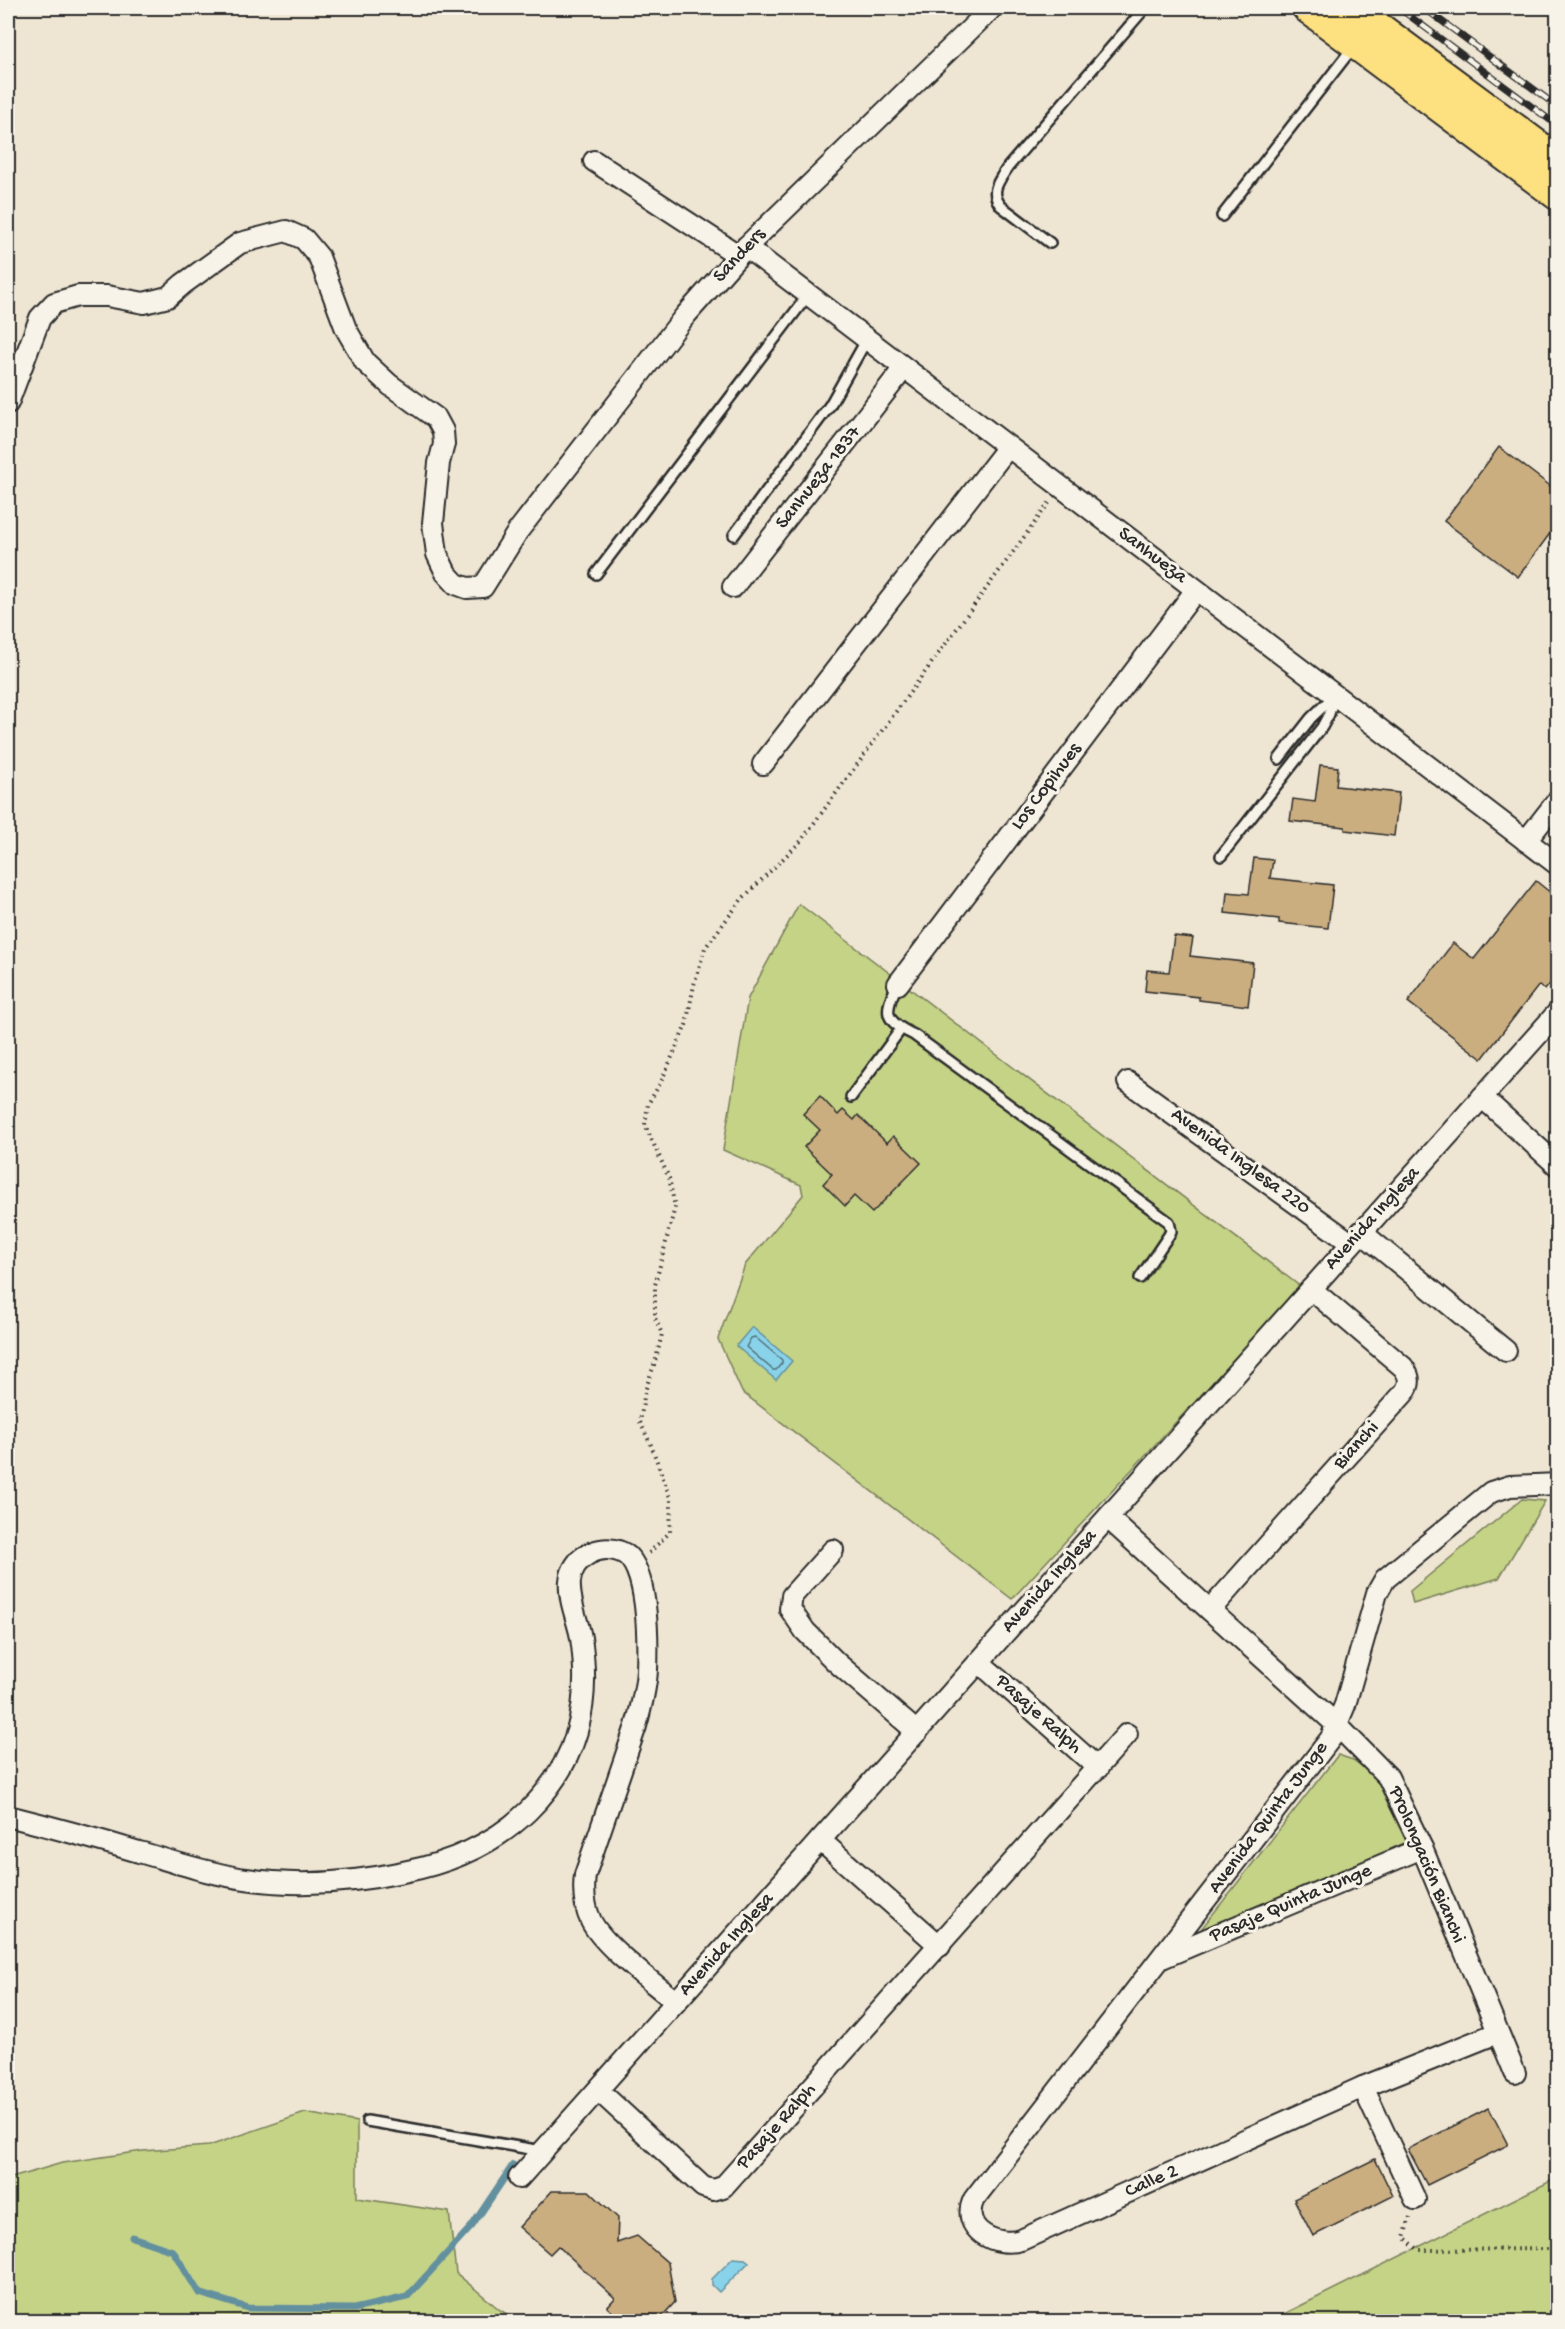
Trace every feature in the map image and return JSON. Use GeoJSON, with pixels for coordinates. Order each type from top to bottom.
{"type":"FeatureCollection","features":[{"type":"Feature","properties":{"kind":"main road"},"geometry":{"type":"LineString","coordinates":[[1308,8],[1557,195]]}},
{"type":"Feature","properties":{"kind":"main road"},"geometry":{"type":"LineString","coordinates":[[1352,8],[1557,161]]}},
{"type":"Feature","properties":{"kind":"street","name":"Sanders"},"geometry":{"type":"LineString","coordinates":[[8,403],[40,318],[54,303],[78,296],[107,296],[144,303],[168,297],[240,243],[286,231],[304,239],[319,257],[346,329],[365,362],[390,385],[436,418],[443,431],[444,444],[439,463],[433,523],[437,554],[446,573],[456,584],[467,588],[483,587],[518,531],[685,316],[742,251],[992,8]]}},
{"type":"Feature","properties":{"kind":"street","name":"Sanhueza"},"geometry":{"type":"LineString","coordinates":[[594,161],[742,251],[808,295],[1557,865]]}},
{"type":"Feature","properties":{"kind":"street","name":"Sanhueza 1837"},"geometry":{"type":"LineString","coordinates":[[733,587],[904,368]]}},
{"type":"Feature","properties":{"kind":"street"},"geometry":{"type":"LineString","coordinates":[[763,764],[1008,447]]}},
{"type":"Feature","properties":{"kind":"street","name":"Los Copihues"},"geometry":{"type":"LineString","coordinates":[[898,984],[1196,590]]}},
{"type":"Feature","properties":{"kind":"street"},"geometry":{"type":"LineString","coordinates":[[1526,841],[1557,800]]}},
{"type":"Feature","properties":{"kind":"street","name":"Avenida Inglesa"},"geometry":{"type":"LineString","coordinates":[[519,2178],[1557,1012]]}},
{"type":"Feature","properties":{"kind":"street","name":"Avenida Inglesa 220"},"geometry":{"type":"LineString","coordinates":[[1128,1082],[1356,1238],[1506,1351]]}},
{"type":"Feature","properties":{"kind":"street"},"geometry":{"type":"LineString","coordinates":[[1482,1097],[1557,1166]]}},
{"type":"Feature","properties":{"kind":"street","name":"Bianchi"},"geometry":{"type":"LineString","coordinates":[[1210,1610],[1404,1393],[1409,1384],[1407,1372],[1403,1367],[1311,1289]]}},
{"type":"Feature","properties":{"kind":"street","name":"Avenida Quinta Junge"},"geometry":{"type":"LineString","coordinates":[[978,2193],[1331,1738],[1377,1593],[1385,1579],[1491,1492],[1510,1486],[1557,1484]]}},
{"type":"Feature","properties":{"kind":"street","name":"Prolongación Bianchi"},"geometry":{"type":"LineString","coordinates":[[1108,1518],[1337,1725],[1388,1777],[1422,1848],[1515,2073]]}},
{"type":"Feature","properties":{"kind":"street"},"geometry":{"type":"LineString","coordinates":[[8,1816],[210,1872],[276,1882],[337,1882],[377,1878],[416,1870],[478,1848],[520,1818],[552,1783],[575,1742],[581,1719],[584,1675],[580,1634],[570,1582],[577,1564],[584,1556],[593,1552],[614,1550],[624,1553],[636,1566],[643,1587],[647,1668],[636,1726],[586,1869],[584,1899],[590,1920],[602,1936],[676,2002]]}},
{"type":"Feature","properties":{"kind":"street"},"geometry":{"type":"LineString","coordinates":[[832,1550],[792,1596],[790,1602],[793,1615],[828,1655],[917,1732]]}},
{"type":"Feature","properties":{"kind":"street","name":"Pasaje Ralph"},"geometry":{"type":"LineString","coordinates":[[979,1662],[1098,1768]]}},
{"type":"Feature","properties":{"kind":"street","name":"Pasaje Ralph"},"geometry":{"type":"LineString","coordinates":[[598,2090],[700,2184],[708,2189],[718,2189],[727,2183],[1127,1734]]}},
{"type":"Feature","properties":{"kind":"street"},"geometry":{"type":"LineString","coordinates":[[820,1840],[940,1946]]}},
{"type":"Feature","properties":{"kind":"street","name":"Pasaje Quinta Junge"},"geometry":{"type":"LineString","coordinates":[[1160,1959],[1422,1848]]}},
{"type":"Feature","properties":{"kind":"street","name":"Calle 2"},"geometry":{"type":"LineString","coordinates":[[978,2193],[971,2204],[973,2224],[994,2241],[1012,2243],[1363,2087],[1497,2033]]}},
{"type":"Feature","properties":{"kind":"street"},"geometry":{"type":"LineString","coordinates":[[1363,2087],[1415,2199]]}},
{"type":"Feature","properties":{"kind":"lane"},"geometry":{"type":"LineString","coordinates":[[1050,243],[1001,206],[996,199],[995,190],[1008,167],[1145,8]]}},
{"type":"Feature","properties":{"kind":"lane"},"geometry":{"type":"LineString","coordinates":[[1222,216],[1355,44]]}},
{"type":"Feature","properties":{"kind":"lane"},"geometry":{"type":"LineString","coordinates":[[596,574],[808,295]]}},
{"type":"Feature","properties":{"kind":"lane"},"geometry":{"type":"LineString","coordinates":[[734,535],[830,405],[867,339]]}},
{"type":"Feature","properties":{"kind":"lane"},"geometry":{"type":"LineString","coordinates":[[1280,759],[1311,718],[1335,695]]}},
{"type":"Feature","properties":{"kind":"lane"},"geometry":{"type":"LineString","coordinates":[[1221,856],[1322,728],[1335,695]]}},
{"type":"Feature","properties":{"kind":"lane"},"geometry":{"type":"LineString","coordinates":[[898,984],[887,1009],[891,1020],[901,1029],[914,1035],[1169,1222],[1171,1231],[1169,1235],[1140,1278]]}},
{"type":"Feature","properties":{"kind":"lane"},"geometry":{"type":"LineString","coordinates":[[851,1097],[901,1029]]}},
{"type":"Feature","properties":{"kind":"lane"},"geometry":{"type":"LineString","coordinates":[[367,2121],[542,2151]]}},
{"type":"Feature","properties":{"kind":"path"},"geometry":{"type":"LineString","coordinates":[[636,1566],[670,1532],[671,1500],[651,1444],[640,1422],[645,1391],[662,1334],[655,1318],[655,1285],[675,1207],[669,1178],[645,1125],[648,1104],[661,1082],[686,1025],[705,948],[742,899],[801,842],[1061,487]]}},
{"type":"Feature","properties":{"kind":"path"},"geometry":{"type":"LineString","coordinates":[[1415,2199],[1404,2237],[1419,2250],[1557,2249]]}},
{"type":"Feature","properties":{"kind":"path"},"geometry":{"type":"LineString","coordinates":[[8,2311],[23,2322]]}},
{"type":"Feature","properties":{"kind":"green space"},"geometry":{"type":"Polygon","coordinates":[[[799,904],[1301,1287],[1012,1599],[742,1392],[718,1339],[745,1265],[803,1195],[801,1185],[723,1150],[748,998],[799,904]]]}},
{"type":"Feature","properties":{"kind":"green space"},"geometry":{"type":"Polygon","coordinates":[[[1522,1499],[1545,1501],[1499,1578],[1413,1604],[1410,1591],[1522,1499]]]}},
{"type":"Feature","properties":{"kind":"green space"},"geometry":{"type":"Polygon","coordinates":[[[1338,1755],[1353,1760],[1382,1780],[1411,1837],[1405,1844],[1205,1935],[1198,1933],[1338,1755]]]}},
{"type":"Feature","properties":{"kind":"green space"},"geometry":{"type":"Polygon","coordinates":[[[305,2113],[357,2122],[357,2198],[449,2212],[456,2273],[500,2310],[519,2321],[8,2321],[8,2179],[62,2163],[143,2151],[209,2146],[305,2113]]]}},
{"type":"Feature","properties":{"kind":"green space"},"geometry":{"type":"Polygon","coordinates":[[[1557,2178],[1557,2321],[1270,2321],[1557,2178]]]}},
{"type":"Feature","properties":{"kind":"water"},"geometry":{"type":"Polygon","coordinates":[[[752,1327],[792,1361],[776,1380],[736,1346],[752,1327]]]}},
{"type":"Feature","properties":{"kind":"water"},"geometry":{"type":"Polygon","coordinates":[[[733,2258],[745,2259],[749,2262],[719,2292],[712,2285],[712,2279],[733,2258]]]}},
{"type":"Feature","properties":{"kind":"building"},"geometry":{"type":"Polygon","coordinates":[[[1499,447],[1557,491],[1557,524],[1518,577],[1444,521],[1499,447]]]}},
{"type":"Feature","properties":{"kind":"building"},"geometry":{"type":"Polygon","coordinates":[[[1320,765],[1338,767],[1336,786],[1399,793],[1394,836],[1345,830],[1345,827],[1290,821],[1293,799],[1315,802],[1320,765]]]}},
{"type":"Feature","properties":{"kind":"building"},"geometry":{"type":"Polygon","coordinates":[[[1254,858],[1273,860],[1270,878],[1333,885],[1328,928],[1279,923],[1279,919],[1225,913],[1227,892],[1249,894],[1254,858]]]}},
{"type":"Feature","properties":{"kind":"building"},"geometry":{"type":"Polygon","coordinates":[[[1536,881],[1557,898],[1557,975],[1545,990],[1539,985],[1482,1059],[1408,1002],[1453,943],[1474,959],[1536,881]]]}},
{"type":"Feature","properties":{"kind":"building"},"geometry":{"type":"Polygon","coordinates":[[[1174,936],[1193,938],[1190,956],[1253,963],[1248,1006],[1199,1000],[1199,997],[1145,991],[1147,970],[1169,972],[1174,936]]]}},
{"type":"Feature","properties":{"kind":"building"},"geometry":{"type":"Polygon","coordinates":[[[820,1096],[838,1115],[843,1110],[854,1120],[858,1115],[887,1143],[893,1136],[921,1163],[872,1213],[854,1196],[845,1206],[823,1184],[832,1174],[804,1147],[820,1130],[803,1114],[820,1096]]]}},
{"type":"Feature","properties":{"kind":"building"},"geometry":{"type":"Polygon","coordinates":[[[1489,2108],[1508,2145],[1427,2185],[1408,2149],[1489,2108]]]}},
{"type":"Feature","properties":{"kind":"building"},"geometry":{"type":"Polygon","coordinates":[[[1375,2159],[1393,2196],[1313,2236],[1294,2199],[1375,2159]]]}},
{"type":"Feature","properties":{"kind":"building"},"geometry":{"type":"Polygon","coordinates":[[[552,2191],[589,2191],[618,2218],[617,2243],[637,2236],[668,2263],[675,2302],[657,2322],[623,2322],[607,2307],[615,2298],[558,2246],[550,2254],[519,2227],[552,2191]]]}},
{"type":"Feature","properties":{"kind":"waterway"},"geometry":{"type":"LineString","coordinates":[[132,2237],[173,2251],[199,2293],[248,2308],[354,2309],[407,2297],[472,2226],[513,2165]]}},
{"type":"Feature","properties":{"kind":"railway"},"geometry":{"type":"LineString","coordinates":[[1399,8],[1558,126]]}},
{"type":"Feature","properties":{"kind":"railway"},"geometry":{"type":"LineString","coordinates":[[1424,8],[1558,107]]}}]}
